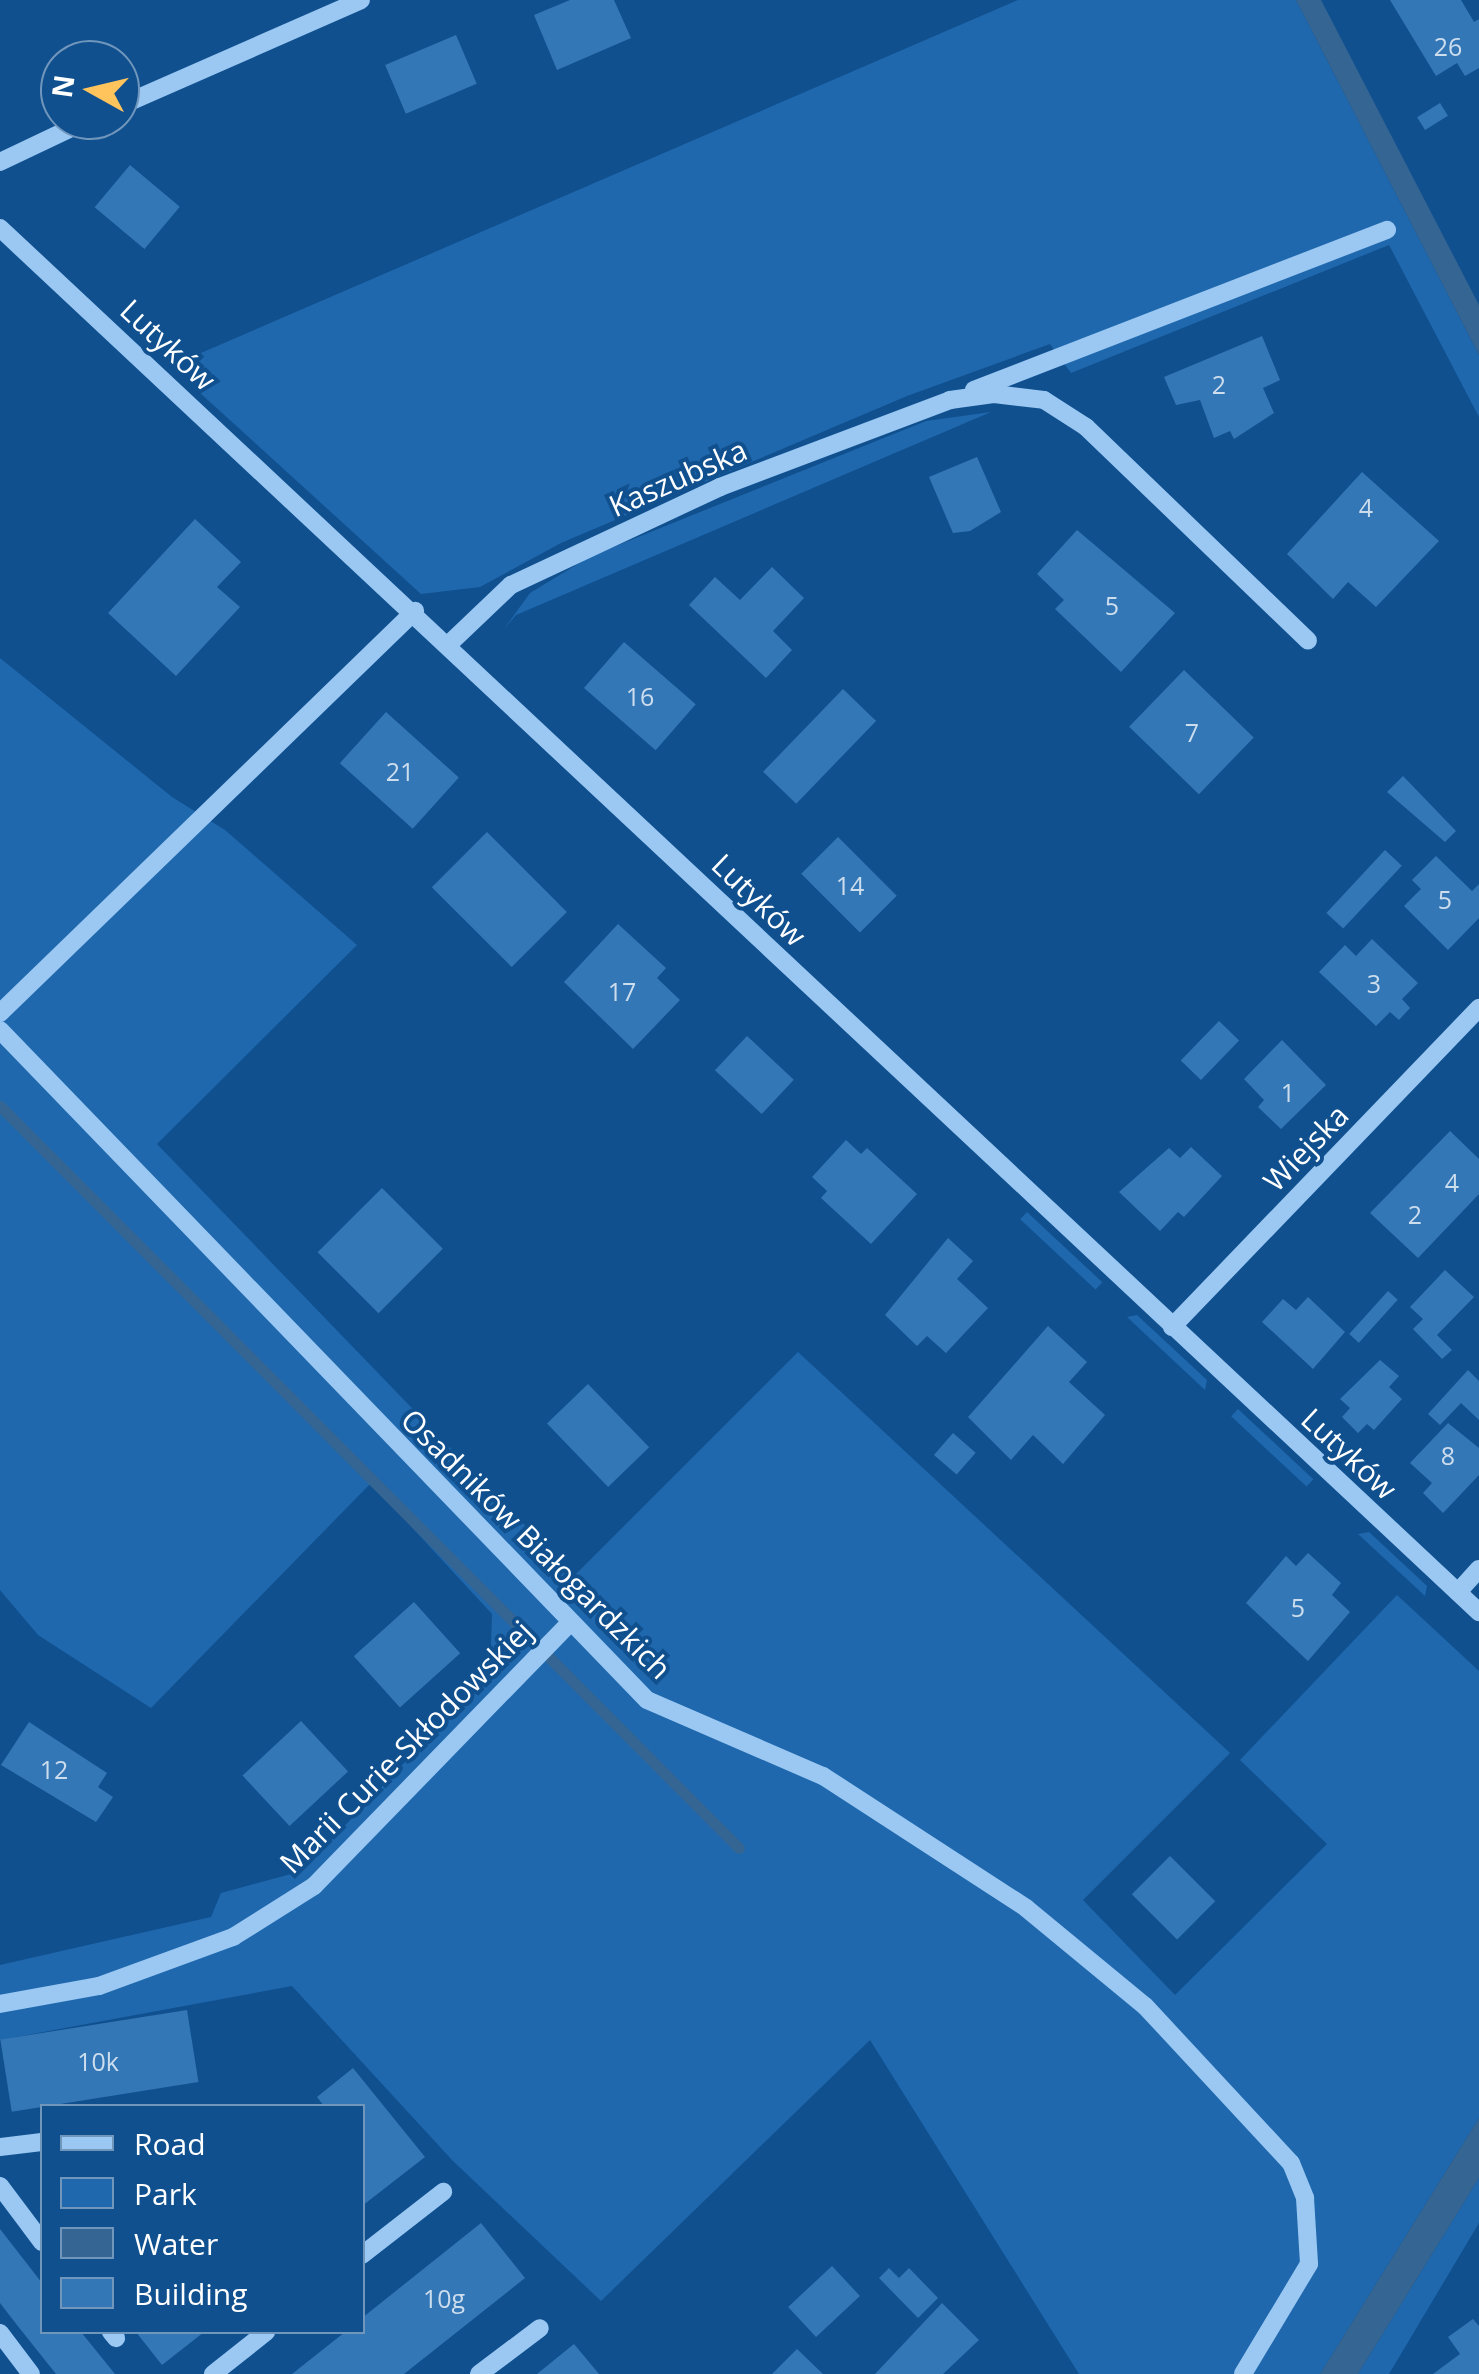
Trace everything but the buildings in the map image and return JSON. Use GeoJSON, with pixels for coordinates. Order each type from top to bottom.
{"type":"FeatureCollection","features":[{"type":"Feature","properties":{"kind":"street"},"geometry":{"type":"LineString","coordinates":[[140,97],[361,0]]}},
{"type":"Feature","properties":{"kind":"street"},"geometry":{"type":"LineString","coordinates":[[0,162],[46,140]]}},
{"type":"Feature","properties":{"kind":"street","name":"Lutyków"},"geometry":{"type":"LineString","coordinates":[[0,228],[450,643],[1479,1612]]}},
{"type":"Feature","properties":{"kind":"street","name":"Kaszubska"},"geometry":{"type":"LineString","coordinates":[[450,643],[511,585],[720,487],[1387,230]]}},
{"type":"Feature","properties":{"kind":"street","name":"Kaszubska"},"geometry":{"type":"LineString","coordinates":[[950,400],[994,394],[1044,400],[1086,427],[1308,641]]}},
{"type":"Feature","properties":{"kind":"street"},"geometry":{"type":"LineString","coordinates":[[0,1013],[415,611]]}},
{"type":"Feature","properties":{"kind":"street","name":"Wiejska"},"geometry":{"type":"LineString","coordinates":[[1172,1327],[1479,1008]]}},
{"type":"Feature","properties":{"kind":"street","name":"Osadników Białogardzkich"},"geometry":{"type":"LineString","coordinates":[[0,1030],[569,1624],[647,1700],[823,1776],[1026,1908],[1145,2006],[1290,2163],[1305,2198],[1309,2264],[1243,2374]]}},
{"type":"Feature","properties":{"kind":"street"},"geometry":{"type":"LineString","coordinates":[[1458,1592],[1479,1570]]}},
{"type":"Feature","properties":{"kind":"street","name":"Marii Curie-Skłodowskiej"},"geometry":{"type":"LineString","coordinates":[[0,2004],[99,1986],[234,1937],[314,1886],[569,1624]]}},
{"type":"Feature","properties":{"kind":"street"},"geometry":{"type":"LineString","coordinates":[[0,2147],[40,2142]]}},
{"type":"Feature","properties":{"kind":"street"},"geometry":{"type":"LineString","coordinates":[[0,2186],[40,2239]]}},
{"type":"Feature","properties":{"kind":"street"},"geometry":{"type":"LineString","coordinates":[[365,2253],[443,2192]]}},
{"type":"Feature","properties":{"kind":"street"},"geometry":{"type":"LineString","coordinates":[[479,2374],[540,2328]]}},
{"type":"Feature","properties":{"kind":"street"},"geometry":{"type":"LineString","coordinates":[[0,2332],[32,2374]]}},
{"type":"Feature","properties":{"kind":"street"},"geometry":{"type":"LineString","coordinates":[[212,2374],[263,2334]]}},
{"type":"Feature","properties":{"kind":"green space"},"geometry":{"type":"Polygon","coordinates":[[[1018,0],[1296,0],[1479,355],[1479,417],[1389,245],[1071,373],[1050,344],[907,396],[561,543],[480,587],[421,594],[199,392],[194,356],[1018,0]]]}},
{"type":"Feature","properties":{"kind":"green space"},"geometry":{"type":"Polygon","coordinates":[[[991,412],[516,615],[504,629],[530,593],[591,556],[926,421],[991,412]]]}},
{"type":"Feature","properties":{"kind":"green space"},"geometry":{"type":"Polygon","coordinates":[[[0,658],[172,797],[225,830],[357,945],[157,1144],[574,1576],[798,1352],[1230,1753],[1083,1900],[1175,1995],[1327,1844],[1240,1760],[1397,1595],[1479,1671],[1479,2118],[1320,2374],[1079,2374],[870,2040],[601,2301],[452,2160],[292,1986],[0,2040],[0,1965],[211,1917],[221,1893],[302,1871],[490,1672],[492,1614],[371,1483],[151,1708],[38,1635],[0,1590],[0,658]]]}},
{"type":"Feature","properties":{"kind":"green space"},"geometry":{"type":"Polygon","coordinates":[[[1027,1212],[1102,1282],[1096,1290],[1020,1219],[1027,1212]]]}},
{"type":"Feature","properties":{"kind":"green space"},"geometry":{"type":"Polygon","coordinates":[[[1137,1315],[1207,1380],[1205,1390],[1127,1317],[1137,1315]]]}},
{"type":"Feature","properties":{"kind":"green space"},"geometry":{"type":"Polygon","coordinates":[[[1238,1409],[1313,1479],[1307,1487],[1231,1416],[1238,1409]]]}},
{"type":"Feature","properties":{"kind":"green space"},"geometry":{"type":"Polygon","coordinates":[[[1369,1532],[1427,1586],[1425,1596],[1358,1534],[1369,1532]]]}},
{"type":"Feature","properties":{"kind":"green space"},"geometry":{"type":"Polygon","coordinates":[[[1479,2178],[1479,2223],[1389,2374],[1358,2374],[1479,2178]]]}},
{"type":"Feature","properties":{"kind":"water"},"geometry":{"type":"Polygon","coordinates":[[[1296,0],[1321,0],[1479,305],[1479,355],[1296,0]]]}},
{"type":"Feature","properties":{"kind":"water"},"geometry":{"type":"Polygon","coordinates":[[[1479,2118],[1479,2178],[1358,2374],[1320,2374],[1479,2118]]]}},
{"type":"Feature","properties":{"kind":"waterway"},"geometry":{"type":"LineString","coordinates":[[0,1106],[739,1848]]}}]}
